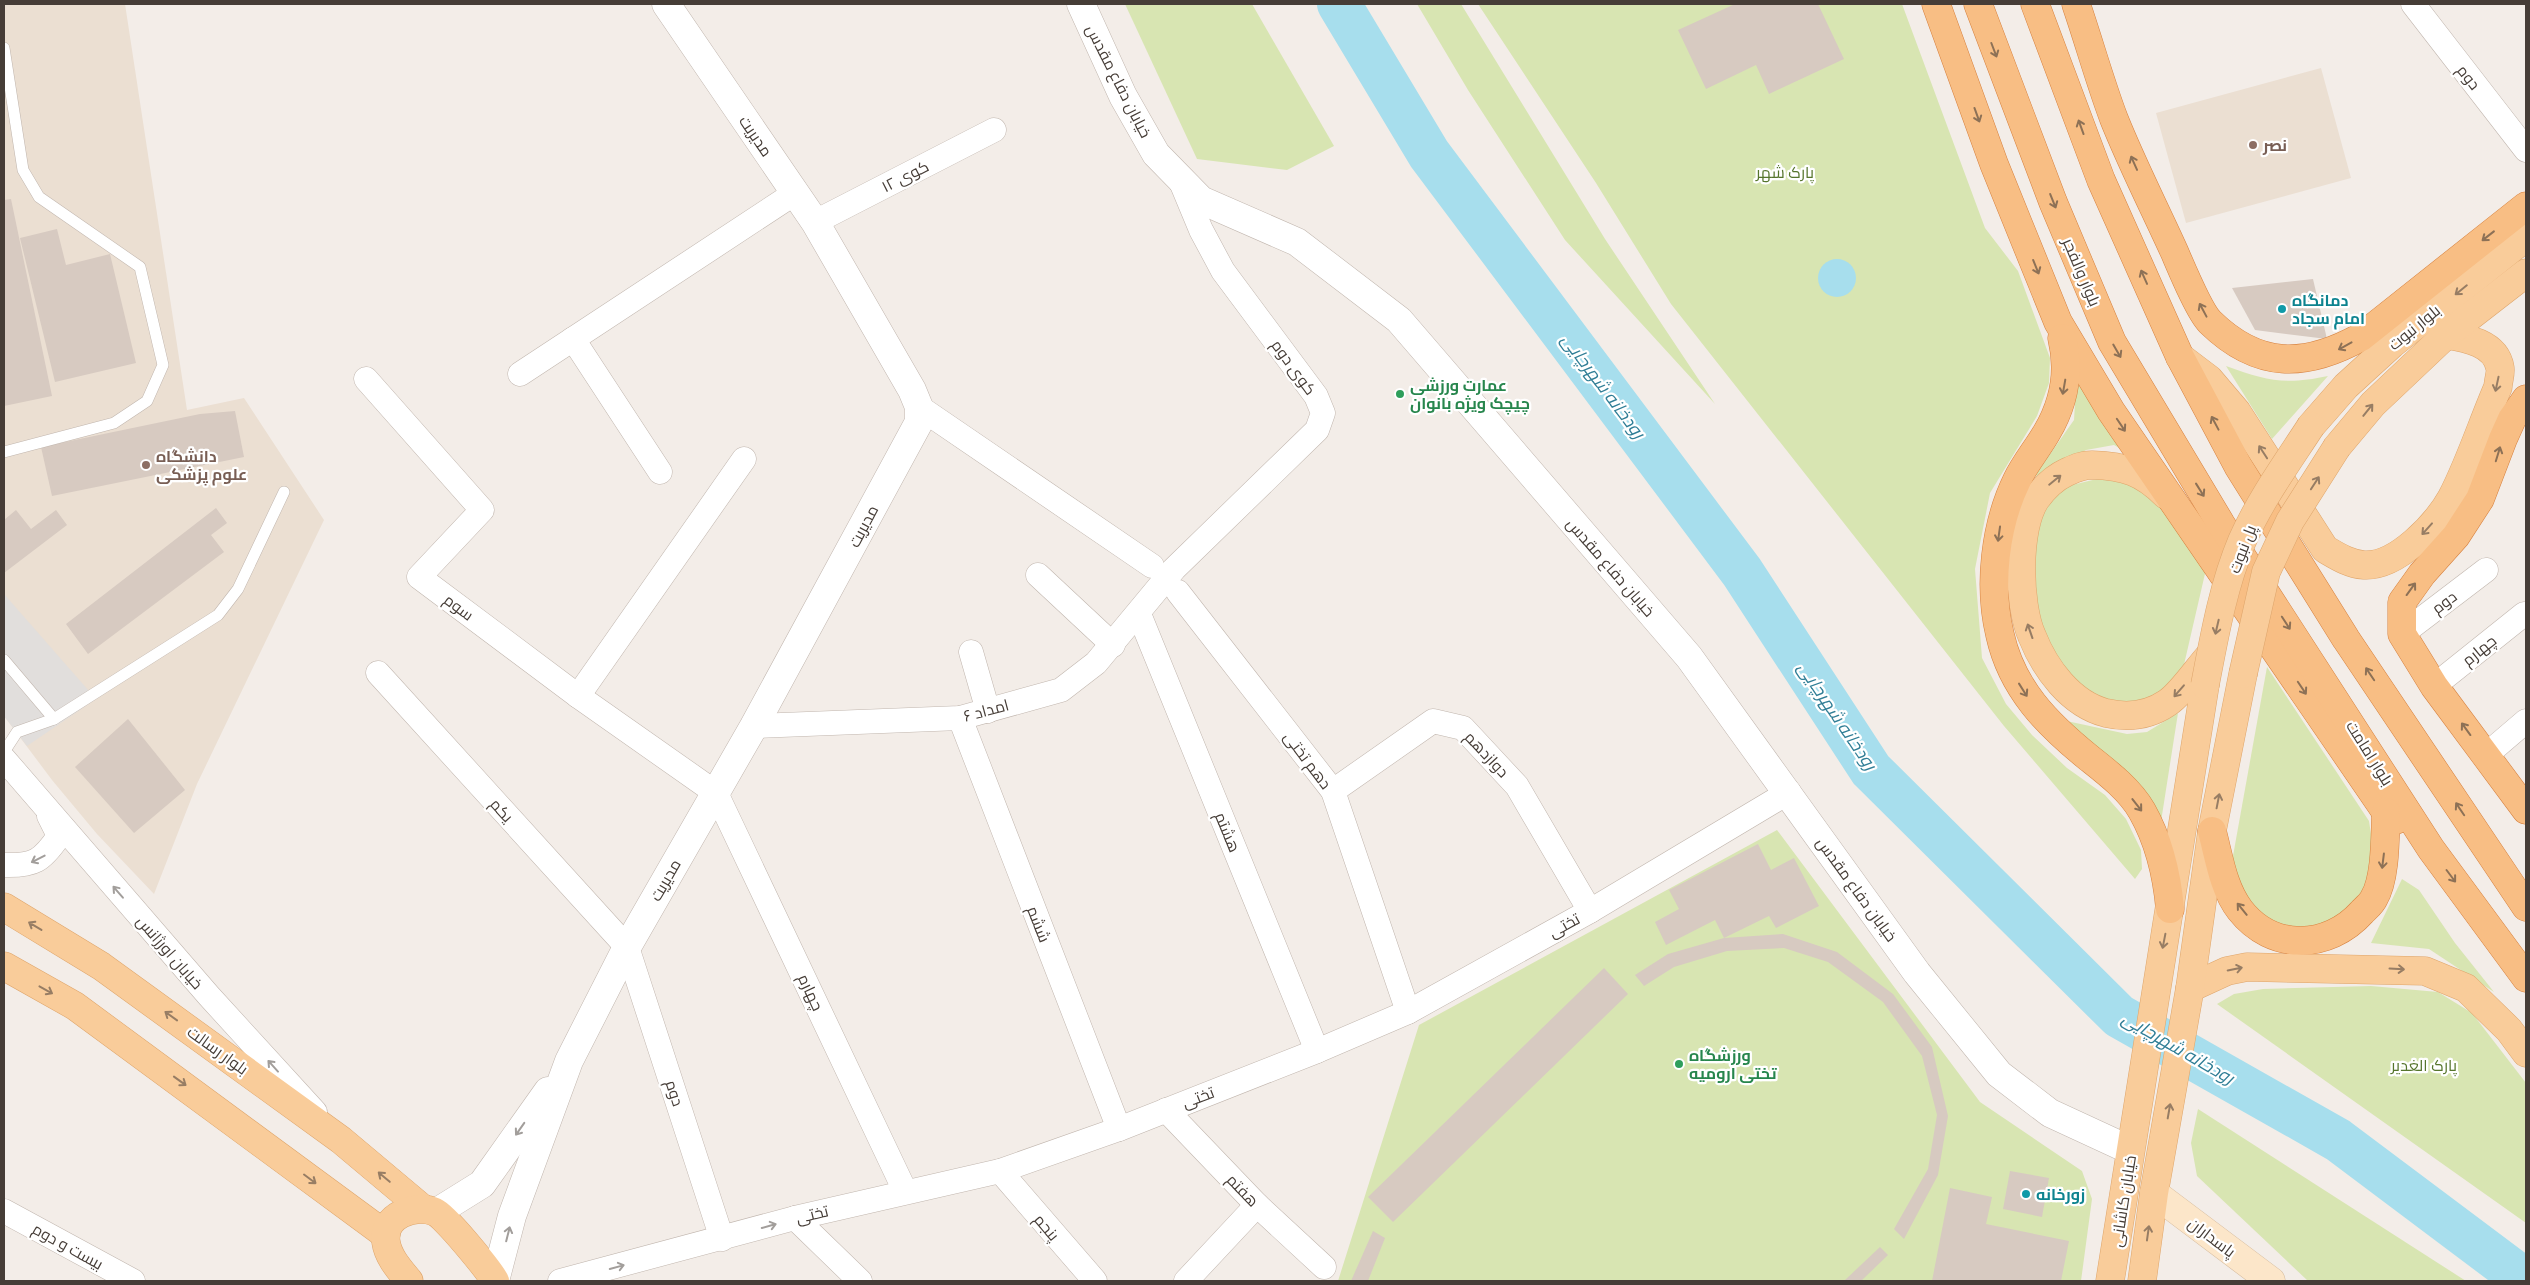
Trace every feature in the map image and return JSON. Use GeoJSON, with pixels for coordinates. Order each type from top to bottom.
{"type":"FeatureCollection","features":[{"type":"Feature","properties":{"kind":"highway"},"geometry":{"type":"LineString","coordinates":[[1936,4],[1994,164],[2058,322],[2066,353],[2066,388],[2048,431],[2017,478],[2001,517],[1995,584],[1999,634],[2011,671],[2028,699],[2062,735],[2120,784],[2142,811],[2167,874],[2170,909]]}},
{"type":"Feature","properties":{"kind":"highway","name":"بلوار والفجر"},"geometry":{"type":"LineString","coordinates":[[1978,4],[2053,202],[2112,342],[2221,524]]}},
{"type":"Feature","properties":{"kind":"highway"},"geometry":{"type":"LineString","coordinates":[[2035,4],[2101,180],[2180,357],[2238,466],[2346,640],[2526,907]]}},
{"type":"Feature","properties":{"kind":"highway"},"geometry":{"type":"LineString","coordinates":[[2076,4],[2114,119],[2208,321],[2258,356],[2280,360],[2336,351],[2361,337],[2526,206]]}},
{"type":"Feature","properties":{"kind":"highway"},"geometry":{"type":"LineString","coordinates":[[2058,322],[2112,412],[2386,812],[2431,849]]}},
{"type":"Feature","properties":{"kind":"highway"},"geometry":{"type":"LineString","coordinates":[[2526,399],[2503,438],[2480,500],[2456,536],[2422,574],[2402,602],[2402,634],[2434,686],[2526,810]]}},
{"type":"Feature","properties":{"kind":"highway","name":"بلوار امامت"},"geometry":{"type":"LineString","coordinates":[[2221,524],[2431,849],[2526,978]]}},
{"type":"Feature","properties":{"kind":"highway"},"geometry":{"type":"LineString","coordinates":[[2212,831],[2226,882],[2240,910],[2267,933],[2296,942],[2324,938],[2354,921],[2375,898],[2384,863],[2386,812]]}},
{"type":"Feature","properties":{"kind":"main road","name":"بلوار نبوت"},"geometry":{"type":"LineString","coordinates":[[2311,426],[2346,386],[2392,344],[2526,238]]}},
{"type":"Feature","properties":{"kind":"main road","name":"بلوار نبوت"},"geometry":{"type":"LineString","coordinates":[[2337,448],[2373,404],[2446,335],[2526,273]]}},
{"type":"Feature","properties":{"kind":"main road"},"geometry":{"type":"LineString","coordinates":[[2180,357],[2209,379],[2237,412],[2325,549],[2344,560],[2364,565],[2393,558],[2409,547],[2428,529],[2451,499],[2498,387],[2500,367],[2491,350],[2471,339],[2446,335]]}},
{"type":"Feature","properties":{"kind":"main road","name":"پل نبوت"},"geometry":{"type":"LineString","coordinates":[[2170,909],[2204,685],[2225,596],[2242,542],[2262,500],[2311,426]]}},
{"type":"Feature","properties":{"kind":"main road","name":"پل نبوت"},"geometry":{"type":"LineString","coordinates":[[2190,988],[2212,831],[2243,674],[2266,572],[2290,521],[2337,448]]}},
{"type":"Feature","properties":{"kind":"main road"},"geometry":{"type":"LineString","coordinates":[[2175,504],[2139,473],[2112,466],[2083,465],[2055,478],[2035,500],[2026,525],[2022,570],[2024,612],[2032,636],[2058,680],[2073,696],[2092,709],[2112,715],[2131,717],[2152,711],[2169,702],[2211,654]]}},
{"type":"Feature","properties":{"kind":"main road","name":"بلوار رسالت"},"geometry":{"type":"LineString","coordinates":[[4,907],[101,966],[341,1140],[429,1210],[495,1281]]}},
{"type":"Feature","properties":{"kind":"main road","name":"خیابان کاشانی"},"geometry":{"type":"LineString","coordinates":[[2110,1281],[2130,1150],[2137,1122],[2158,970],[2170,909]]}},
{"type":"Feature","properties":{"kind":"main road"},"geometry":{"type":"LineString","coordinates":[[4,966],[75,1006],[386,1235]]}},
{"type":"Feature","properties":{"kind":"main road"},"geometry":{"type":"LineString","coordinates":[[2190,988],[2227,971],[2247,967],[2425,971],[2466,988],[2509,1030],[2526,1053]]}},
{"type":"Feature","properties":{"kind":"main road","name":"خیابان کاشانی"},"geometry":{"type":"LineString","coordinates":[[2142,1281],[2154,1193],[2190,988]]}},
{"type":"Feature","properties":{"kind":"main road","name":"پاسداران"},"geometry":{"type":"LineString","coordinates":[[2154,1193],[2270,1281]]}},
{"type":"Feature","properties":{"kind":"main road"},"geometry":{"type":"LineString","coordinates":[[409,1281],[390,1255],[386,1235],[389,1227],[402,1213],[429,1210]]}},
{"type":"Feature","properties":{"kind":"street","name":"مدیریت"},"geometry":{"type":"LineString","coordinates":[[495,1281],[512,1216],[569,1061],[627,946],[754,726],[919,422],[919,407],[912,390],[815,222],[666,4]]}},
{"type":"Feature","properties":{"kind":"street","name":"خیابان دفاع مقدس"},"geometry":{"type":"LineString","coordinates":[[1081,4],[1123,96],[1156,154],[1200,200],[1297,242],[1399,320],[1689,657],[1789,792],[1917,973],[1999,1074],[2050,1113],[2130,1150]]}},
{"type":"Feature","properties":{"kind":"street","name":"دوم"},"geometry":{"type":"LineString","coordinates":[[2413,4],[2526,150]]}},
{"type":"Feature","properties":{"kind":"street","name":"کوی ۱۲"},"geometry":{"type":"LineString","coordinates":[[815,222],[994,130]]}},
{"type":"Feature","properties":{"kind":"street","name":"کوی دوم"},"geometry":{"type":"LineString","coordinates":[[1166,578],[1317,430],[1323,413],[1316,396],[1223,271],[1201,230],[1180,178]]}},
{"type":"Feature","properties":{"kind":"street"},"geometry":{"type":"LineString","coordinates":[[520,374],[795,193]]}},
{"type":"Feature","properties":{"kind":"street"},"geometry":{"type":"LineString","coordinates":[[573,339],[660,472]]}},
{"type":"Feature","properties":{"kind":"street","name":"سوم"},"geometry":{"type":"LineString","coordinates":[[366,379],[482,510],[419,576],[578,696],[716,793]]}},
{"type":"Feature","properties":{"kind":"street","name":"دهم تختی"},"geometry":{"type":"LineString","coordinates":[[919,407],[1166,578],[1333,791],[1408,1012]]}},
{"type":"Feature","properties":{"kind":"street"},"geometry":{"type":"LineString","coordinates":[[578,696],[744,459]]}},
{"type":"Feature","properties":{"kind":"street","name":"دوم"},"geometry":{"type":"LineString","coordinates":[[2402,634],[2486,570]]}},
{"type":"Feature","properties":{"kind":"street"},"geometry":{"type":"LineString","coordinates":[[1038,575],[1113,645]]}},
{"type":"Feature","properties":{"kind":"street","name":"امداد ۶"},"geometry":{"type":"LineString","coordinates":[[754,726],[960,718],[1061,690],[1096,663],[1113,645],[1140,614],[1166,578]]}},
{"type":"Feature","properties":{"kind":"street","name":"هشتم"},"geometry":{"type":"LineString","coordinates":[[1140,614],[1317,1051]]}},
{"type":"Feature","properties":{"kind":"street","name":"چهارم"},"geometry":{"type":"LineString","coordinates":[[2434,686],[2524,614]]}},
{"type":"Feature","properties":{"kind":"street"},"geometry":{"type":"LineString","coordinates":[[971,652],[988,711]]}},
{"type":"Feature","properties":{"kind":"street","name":"یکم"},"geometry":{"type":"LineString","coordinates":[[378,673],[627,946]]}},
{"type":"Feature","properties":{"kind":"street","name":"ششم"},"geometry":{"type":"LineString","coordinates":[[960,718],[1119,1129]]}},
{"type":"Feature","properties":{"kind":"street","name":"دوازدهم"},"geometry":{"type":"LineString","coordinates":[[1333,791],[1433,721],[1463,728],[1518,786],[1590,911]]}},
{"type":"Feature","properties":{"kind":"street"},"geometry":{"type":"LineString","coordinates":[[2485,756],[2526,721]]}},
{"type":"Feature","properties":{"kind":"street","name":"خیابان اورژانس"},"geometry":{"type":"LineString","coordinates":[[4,759],[209,996],[341,1140]]}},
{"type":"Feature","properties":{"kind":"street","name":"تختی"},"geometry":{"type":"LineString","coordinates":[[567,1280],[795,1218],[1000,1171],[1119,1129],[1317,1051],[1408,1012],[1590,911],[1789,792]]}},
{"type":"Feature","properties":{"kind":"street","name":"چهارم"},"geometry":{"type":"LineString","coordinates":[[716,793],[906,1192]]}},
{"type":"Feature","properties":{"kind":"street"},"geometry":{"type":"LineString","coordinates":[[4,865],[24,866],[46,855],[59,836],[43,805]]}},
{"type":"Feature","properties":{"kind":"street","name":"دوم"},"geometry":{"type":"LineString","coordinates":[[627,946],[722,1239]]}},
{"type":"Feature","properties":{"kind":"street","name":"مدیریت"},"geometry":{"type":"LineString","coordinates":[[429,1210],[482,1184],[569,1061]]}},
{"type":"Feature","properties":{"kind":"street","name":"هفتم"},"geometry":{"type":"LineString","coordinates":[[1166,1110],[1257,1205],[1324,1267]]}},
{"type":"Feature","properties":{"kind":"street","name":"پنجم"},"geometry":{"type":"LineString","coordinates":[[1000,1171],[1088,1279]]}},
{"type":"Feature","properties":{"kind":"street"},"geometry":{"type":"LineString","coordinates":[[1186,1281],[1257,1205]]}},
{"type":"Feature","properties":{"kind":"street","name":"بیست و دوم"},"geometry":{"type":"LineString","coordinates":[[4,1211],[133,1281]]}},
{"type":"Feature","properties":{"kind":"street"},"geometry":{"type":"LineString","coordinates":[[795,1218],[860,1281]]}},
{"type":"Feature","properties":{"kind":"lane"},"geometry":{"type":"LineString","coordinates":[[4,48],[23,170],[39,197],[140,267],[163,365],[147,401],[114,423],[4,452]]}},
{"type":"Feature","properties":{"kind":"lane"},"geometry":{"type":"LineString","coordinates":[[4,752],[17,732],[54,718],[218,615],[238,589],[284,492]]}},
{"type":"Feature","properties":{"kind":"lane"},"geometry":{"type":"LineString","coordinates":[[4,660],[54,718]]}},
{"type":"Feature","properties":{"kind":"shaded area","name":"دانشگاه علوم پزشکی"},"geometry":{"type":"Polygon","coordinates":[[[4,4],[125,4],[187,410],[244,398],[324,520],[197,784],[154,894],[97,834],[52,780],[4,716],[4,4]]]}},
{"type":"Feature","properties":{"kind":"shaded area","name":"نصر"},"geometry":{"type":"Polygon","coordinates":[[[2321,68],[2351,178],[2186,223],[2156,113],[2321,68]]]}},
{"type":"Feature","properties":{"kind":"shaded area"},"geometry":{"type":"Polygon","coordinates":[[[4,594],[96,699],[27,746],[4,716],[4,594]]]}},
{"type":"Feature","properties":{"kind":"green space"},"geometry":{"type":"Polygon","coordinates":[[[1125,4],[1252,4],[1334,146],[1287,170],[1197,159],[1125,4]]]}},
{"type":"Feature","properties":{"kind":"green space"},"geometry":{"type":"Polygon","coordinates":[[[1417,4],[1461,4],[1605,239],[1715,404],[1565,240],[1468,90],[1417,4]]]}},
{"type":"Feature","properties":{"kind":"green space","name":"پارک شهر"},"geometry":{"type":"Polygon","coordinates":[[[1478,4],[1902,4],[1985,228],[2018,271],[2050,358],[2049,383],[2037,416],[1990,493],[1975,569],[1982,658],[2006,704],[2032,735],[2067,768],[2105,795],[2126,819],[2141,850],[2142,869],[2135,879],[2004,726],[1671,304],[1596,183],[1478,4]]]}},
{"type":"Feature","properties":{"kind":"green space"},"geometry":{"type":"Polygon","coordinates":[[[2226,366],[2253,375],[2277,380],[2288,381],[2328,376],[2272,439],[2226,366]]]}},
{"type":"Feature","properties":{"kind":"green space"},"geometry":{"type":"Polygon","coordinates":[[[2077,370],[2133,456],[2114,445],[2086,450],[2034,477],[2074,420],[2077,370]]]}},
{"type":"Feature","properties":{"kind":"green space"},"geometry":{"type":"Polygon","coordinates":[[[2109,476],[2144,485],[2207,565],[2183,669],[2161,692],[2146,700],[2130,705],[2090,698],[2058,665],[2034,611],[2031,561],[2042,517],[2053,498],[2068,486],[2109,476]]]}},
{"type":"Feature","properties":{"kind":"green space"},"geometry":{"type":"Polygon","coordinates":[[[2267,667],[2369,821],[2374,854],[2366,889],[2348,912],[2317,927],[2289,929],[2261,916],[2239,889],[2231,867],[2267,667]]]}},
{"type":"Feature","properties":{"kind":"green space"},"geometry":{"type":"Polygon","coordinates":[[[2178,713],[2160,828],[2062,720],[2127,734],[2147,732],[2178,713]]]}},
{"type":"Feature","properties":{"kind":"green space","name":"ورزشگاه تختی ارومیه"},"geometry":{"type":"Polygon","coordinates":[[[1777,830],[1980,1102],[2082,1171],[2092,1199],[2081,1281],[1338,1281],[1419,1025],[1777,830]]]}},
{"type":"Feature","properties":{"kind":"green space"},"geometry":{"type":"Polygon","coordinates":[[[2402,879],[2419,890],[2455,943],[2494,992],[2429,949],[2371,943],[2402,879]]]}},
{"type":"Feature","properties":{"kind":"green space","name":"پارک الغدیر"},"geometry":{"type":"Polygon","coordinates":[[[2371,986],[2438,992],[2472,1013],[2526,1083],[2526,1223],[2217,1004],[2234,994],[2263,989],[2371,986]]]}},
{"type":"Feature","properties":{"kind":"green space"},"geometry":{"type":"Polygon","coordinates":[[[2198,1109],[2466,1281],[2308,1281],[2197,1176],[2191,1143],[2198,1109]]]}},
{"type":"Feature","properties":{"kind":"water"},"geometry":{"type":"Polygon","coordinates":[[[1837,259],[1844,260],[1850,265],[1855,271],[1855,285],[1850,291],[1844,296],[1837,297],[1830,296],[1824,291],[1819,285],[1818,278],[1819,271],[1824,265],[1830,260],[1837,259]]]}},
{"type":"Feature","properties":{"kind":"building"},"geometry":{"type":"Polygon","coordinates":[[[1735,4],[1818,4],[1844,59],[1769,94],[1756,65],[1706,89],[1678,30],[1735,4]]]}},
{"type":"Feature","properties":{"kind":"building"},"geometry":{"type":"Polygon","coordinates":[[[11,199],[52,396],[4,406],[4,200],[11,199]]]}},
{"type":"Feature","properties":{"kind":"building"},"geometry":{"type":"Polygon","coordinates":[[[57,229],[66,265],[110,254],[136,363],[55,382],[20,238],[57,229]]]}},
{"type":"Feature","properties":{"kind":"building","name":"دمانگاه امام سجاد"},"geometry":{"type":"Polygon","coordinates":[[[2313,279],[2327,339],[2255,330],[2232,288],[2313,279]]]}},
{"type":"Feature","properties":{"kind":"building"},"geometry":{"type":"Polygon","coordinates":[[[235,411],[244,457],[52,496],[41,447],[200,414],[235,411]]]}},
{"type":"Feature","properties":{"kind":"building"},"geometry":{"type":"Polygon","coordinates":[[[216,508],[227,523],[211,535],[224,552],[88,654],[66,624],[216,508]]]}},
{"type":"Feature","properties":{"kind":"building"},"geometry":{"type":"Polygon","coordinates":[[[16,510],[31,529],[56,510],[67,525],[4,573],[4,520],[16,510]]]}},
{"type":"Feature","properties":{"kind":"building"},"geometry":{"type":"Polygon","coordinates":[[[128,719],[185,790],[134,833],[75,767],[128,719]]]}},
{"type":"Feature","properties":{"kind":"building"},"geometry":{"type":"Polygon","coordinates":[[[1758,844],[1771,870],[1794,858],[1819,906],[1776,928],[1769,916],[1724,938],[1715,920],[1666,945],[1655,922],[1679,909],[1669,890],[1758,844]]]}},
{"type":"Feature","properties":{"kind":"building"},"geometry":{"type":"Polygon","coordinates":[[[1783,934],[1837,952],[1893,994],[1932,1047],[1948,1116],[1938,1175],[1904,1239],[1894,1229],[1928,1169],[1937,1115],[1922,1056],[1883,1002],[1828,962],[1784,948],[1727,951],[1674,967],[1644,986],[1635,975],[1668,954],[1724,938],[1783,934]]]}},
{"type":"Feature","properties":{"kind":"building"},"geometry":{"type":"Polygon","coordinates":[[[1604,968],[1628,994],[1393,1222],[1368,1197],[1604,968]]]}},
{"type":"Feature","properties":{"kind":"building","name":"زورخانه"},"geometry":{"type":"Polygon","coordinates":[[[2010,1171],[2049,1178],[2042,1217],[2003,1209],[2010,1171]]]}},
{"type":"Feature","properties":{"kind":"building"},"geometry":{"type":"Polygon","coordinates":[[[1950,1188],[1992,1197],[1986,1224],[2069,1241],[2061,1281],[1932,1281],[1950,1188]]]}},
{"type":"Feature","properties":{"kind":"building"},"geometry":{"type":"Polygon","coordinates":[[[1373,1231],[1385,1238],[1368,1281],[1351,1281],[1373,1231]]]}},
{"type":"Feature","properties":{"kind":"building"},"geometry":{"type":"Polygon","coordinates":[[[1880,1247],[1888,1255],[1861,1281],[1844,1281],[1880,1247]]]}},
{"type":"Feature","properties":{"kind":"waterway","name":"رودخانه شهرچایی"},"geometry":{"type":"LineString","coordinates":[[1339,4],[1429,154],[1742,572],[1871,770],[2119,1016],[2338,1140],[2526,1281]]}},
{"type":"Feature","properties":{"kind":"place","name":"نصر"},"geometry":{"type":"Point","coordinates":[2253,145]}},
{"type":"Feature","properties":{"kind":"place","name":"دمانگاه امام سجاد"},"geometry":{"type":"Point","coordinates":[2282,309]}},
{"type":"Feature","properties":{"kind":"place","name":"عمارت ورزشی چیچک ویژه بانوان"},"geometry":{"type":"Point","coordinates":[1400,394]}},
{"type":"Feature","properties":{"kind":"place","name":"دانشگاه علوم پزشکی"},"geometry":{"type":"Point","coordinates":[146,465]}},
{"type":"Feature","properties":{"kind":"place","name":"ورزشگاه تختی ارومیه"},"geometry":{"type":"Point","coordinates":[1679,1064]}},
{"type":"Feature","properties":{"kind":"place","name":"زورخانه"},"geometry":{"type":"Point","coordinates":[2026,1194]}}]}
